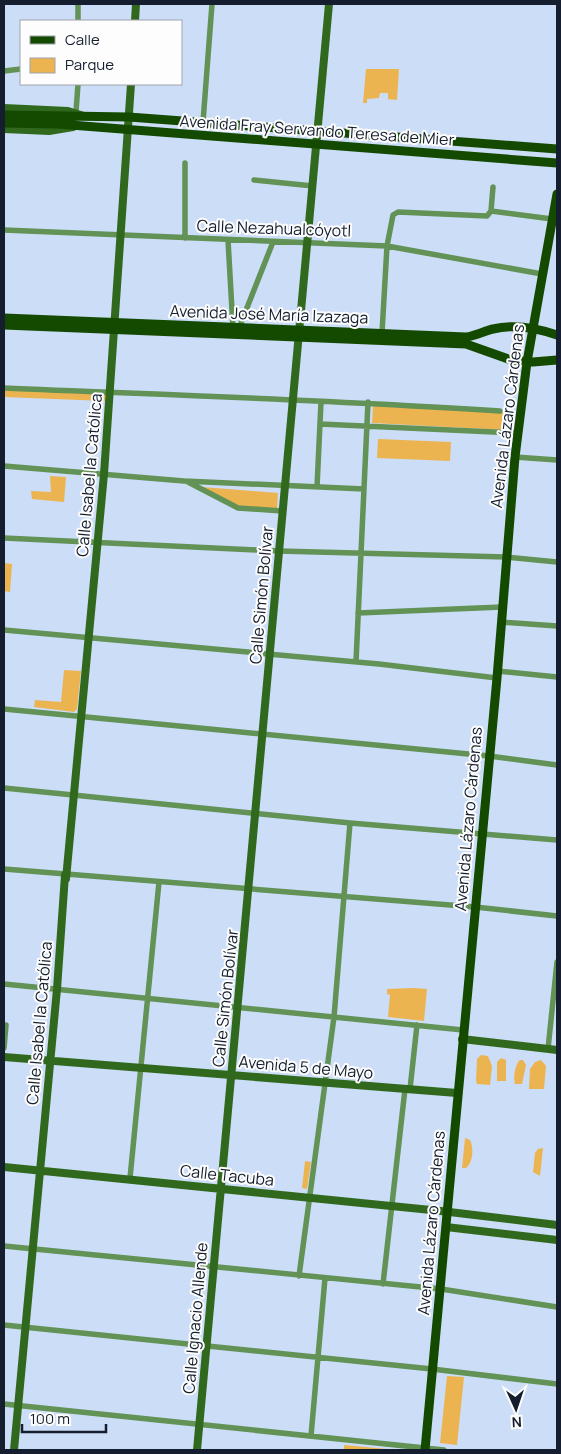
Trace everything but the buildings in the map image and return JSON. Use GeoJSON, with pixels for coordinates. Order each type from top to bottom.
{"type":"FeatureCollection","features":[{"type":"Feature","properties":{"kind":"main road","name":"Avenida Fray Servando Teresa de Mier"},"geometry":{"type":"LineString","coordinates":[[4,115],[130,117],[557,149]]}},
{"type":"Feature","properties":{"kind":"main road","name":"Avenida Fray Servando Teresa de Mier"},"geometry":{"type":"LineString","coordinates":[[4,123],[75,126],[557,163]]}},
{"type":"Feature","properties":{"kind":"main road","name":"Avenida Lázaro Cárdenas"},"geometry":{"type":"LineString","coordinates":[[425,1449],[497,675],[515,457],[532,328],[557,194]]}},
{"type":"Feature","properties":{"kind":"main road","name":"Avenida José María Izazaga"},"geometry":{"type":"LineString","coordinates":[[4,318],[115,326],[466,344],[499,357],[527,362],[557,360]]}},
{"type":"Feature","properties":{"kind":"main road","name":"Avenida José María Izazaga"},"geometry":{"type":"LineString","coordinates":[[4,325],[236,328],[299,334],[466,337],[505,327],[532,328],[557,335]]}},
{"type":"Feature","properties":{"kind":"street"},"geometry":{"type":"LineString","coordinates":[[78,4],[78,20]]}},
{"type":"Feature","properties":{"kind":"street"},"geometry":{"type":"LineString","coordinates":[[135,20],[136,4]]}},
{"type":"Feature","properties":{"kind":"street"},"geometry":{"type":"LineString","coordinates":[[203,122],[212,4]]}},
{"type":"Feature","properties":{"kind":"street","name":"Calle Simón Bolívar"},"geometry":{"type":"LineString","coordinates":[[220,1189],[239,1007],[269,654],[306,243],[318,144],[329,4]]}},
{"type":"Feature","properties":{"kind":"street"},"geometry":{"type":"LineString","coordinates":[[4,71],[20,69]]}},
{"type":"Feature","properties":{"kind":"street"},"geometry":{"type":"LineString","coordinates":[[76,112],[78,85]]}},
{"type":"Feature","properties":{"kind":"street","name":"Calle Isabel la Católica"},"geometry":{"type":"LineString","coordinates":[[14,1450],[104,474],[131,85]]}},
{"type":"Feature","properties":{"kind":"street","name":"Avenida Fray Servando Teresa de Mier"},"geometry":{"type":"LineString","coordinates":[[4,108],[76,112],[86,117]]}},
{"type":"Feature","properties":{"kind":"street","name":"Avenida Fray Servando Teresa de Mier"},"geometry":{"type":"LineString","coordinates":[[4,129],[49,131],[75,126]]}},
{"type":"Feature","properties":{"kind":"street"},"geometry":{"type":"LineString","coordinates":[[185,163],[185,238]]}},
{"type":"Feature","properties":{"kind":"street"},"geometry":{"type":"LineString","coordinates":[[254,180],[313,186]]}},
{"type":"Feature","properties":{"kind":"street"},"geometry":{"type":"LineString","coordinates":[[382,334],[386,246],[392,218],[395,213],[484,217],[491,211],[493,187]]}},
{"type":"Feature","properties":{"kind":"street"},"geometry":{"type":"LineString","coordinates":[[491,211],[552,219]]}},
{"type":"Feature","properties":{"kind":"street","name":"Calle Nezahualcóyotl"},"geometry":{"type":"LineString","coordinates":[[4,230],[386,246],[542,274]]}},
{"type":"Feature","properties":{"kind":"street"},"geometry":{"type":"LineString","coordinates":[[228,240],[236,328]]}},
{"type":"Feature","properties":{"kind":"street"},"geometry":{"type":"LineString","coordinates":[[236,328],[273,242]]}},
{"type":"Feature","properties":{"kind":"street"},"geometry":{"type":"LineString","coordinates":[[4,388],[293,401],[368,402],[500,410]]}},
{"type":"Feature","properties":{"kind":"street"},"geometry":{"type":"LineString","coordinates":[[317,487],[320,402]]}},
{"type":"Feature","properties":{"kind":"street"},"geometry":{"type":"LineString","coordinates":[[356,662],[368,402]]}},
{"type":"Feature","properties":{"kind":"street"},"geometry":{"type":"LineString","coordinates":[[320,424],[518,433]]}},
{"type":"Feature","properties":{"kind":"street"},"geometry":{"type":"LineString","coordinates":[[515,457],[557,460]]}},
{"type":"Feature","properties":{"kind":"street"},"geometry":{"type":"LineString","coordinates":[[4,466],[184,480],[364,489]]}},
{"type":"Feature","properties":{"kind":"street"},"geometry":{"type":"LineString","coordinates":[[184,480],[238,508],[282,511]]}},
{"type":"Feature","properties":{"kind":"street"},"geometry":{"type":"LineString","coordinates":[[4,538],[98,544],[279,551],[361,551],[506,557],[557,562]]}},
{"type":"Feature","properties":{"kind":"street"},"geometry":{"type":"LineString","coordinates":[[358,613],[502,607]]}},
{"type":"Feature","properties":{"kind":"street"},"geometry":{"type":"LineString","coordinates":[[501,622],[557,626]]}},
{"type":"Feature","properties":{"kind":"street"},"geometry":{"type":"LineString","coordinates":[[4,630],[497,675],[557,677]]}},
{"type":"Feature","properties":{"kind":"street"},"geometry":{"type":"LineString","coordinates":[[4,709],[489,756],[557,765]]}},
{"type":"Feature","properties":{"kind":"street"},"geometry":{"type":"LineString","coordinates":[[4,788],[350,823],[482,832],[557,840]]}},
{"type":"Feature","properties":{"kind":"street"},"geometry":{"type":"LineString","coordinates":[[299,1276],[334,1017],[350,823]]}},
{"type":"Feature","properties":{"kind":"street"},"geometry":{"type":"LineString","coordinates":[[4,869],[475,907],[557,916]]}},
{"type":"Feature","properties":{"kind":"street"},"geometry":{"type":"LineString","coordinates":[[130,1178],[159,882]]}},
{"type":"Feature","properties":{"kind":"street"},"geometry":{"type":"LineString","coordinates":[[548,1049],[557,962]]}},
{"type":"Feature","properties":{"kind":"street"},"geometry":{"type":"LineString","coordinates":[[4,984],[463,1030]]}},
{"type":"Feature","properties":{"kind":"street"},"geometry":{"type":"LineString","coordinates":[[4,1058],[5,1025]]}},
{"type":"Feature","properties":{"kind":"street"},"geometry":{"type":"LineString","coordinates":[[383,1284],[407,1089],[417,1025]]}},
{"type":"Feature","properties":{"kind":"street"},"geometry":{"type":"LineString","coordinates":[[462,1040],[557,1050]]}},
{"type":"Feature","properties":{"kind":"street","name":"Avenida 5 de Mayo"},"geometry":{"type":"LineString","coordinates":[[4,1058],[50,1060],[457,1093]]}},
{"type":"Feature","properties":{"kind":"street","name":"Calle Tacuba"},"geometry":{"type":"LineString","coordinates":[[4,1167],[310,1197],[557,1226]]}},
{"type":"Feature","properties":{"kind":"street","name":"Calle Ignacio Allende"},"geometry":{"type":"LineString","coordinates":[[197,1450],[220,1189]]}},
{"type":"Feature","properties":{"kind":"street"},"geometry":{"type":"LineString","coordinates":[[446,1227],[557,1240]]}},
{"type":"Feature","properties":{"kind":"street"},"geometry":{"type":"LineString","coordinates":[[4,1246],[441,1289],[557,1307]]}},
{"type":"Feature","properties":{"kind":"street"},"geometry":{"type":"LineString","coordinates":[[311,1436],[325,1278]]}},
{"type":"Feature","properties":{"kind":"street"},"geometry":{"type":"LineString","coordinates":[[4,1325],[432,1369],[557,1384]]}},
{"type":"Feature","properties":{"kind":"street"},"geometry":{"type":"LineString","coordinates":[[4,1404],[444,1450]]}},
{"type":"Feature","properties":{"kind":"green space"},"geometry":{"type":"Polygon","coordinates":[[[366,69],[399,69],[397,100],[388,99],[388,93],[380,93],[379,98],[367,99],[367,103],[363,103],[366,69]]]}},
{"type":"Feature","properties":{"kind":"green space"},"geometry":{"type":"Polygon","coordinates":[[[4,386],[106,391],[105,401],[4,397],[4,386]]]}},
{"type":"Feature","properties":{"kind":"green space"},"geometry":{"type":"Polygon","coordinates":[[[373,406],[506,413],[505,430],[372,423],[373,406]]]}},
{"type":"Feature","properties":{"kind":"green space"},"geometry":{"type":"Polygon","coordinates":[[[378,439],[451,442],[450,461],[377,458],[378,439]]]}},
{"type":"Feature","properties":{"kind":"green space"},"geometry":{"type":"Polygon","coordinates":[[[50,476],[66,477],[64,502],[32,499],[31,491],[51,492],[50,476]]]}},
{"type":"Feature","properties":{"kind":"green space"},"geometry":{"type":"Polygon","coordinates":[[[202,487],[278,493],[277,509],[238,506],[202,487]]]}},
{"type":"Feature","properties":{"kind":"green space"},"geometry":{"type":"Polygon","coordinates":[[[4,563],[12,564],[10,592],[4,591],[4,563]]]}},
{"type":"Feature","properties":{"kind":"green space"},"geometry":{"type":"Polygon","coordinates":[[[64,670],[81,671],[77,709],[74,712],[34,707],[35,700],[61,702],[64,670]]]}},
{"type":"Feature","properties":{"kind":"green space"},"geometry":{"type":"Polygon","coordinates":[[[387,989],[427,989],[424,1021],[388,1017],[390,995],[387,994],[387,989]]]}},
{"type":"Feature","properties":{"kind":"green space"},"geometry":{"type":"Polygon","coordinates":[[[481,1055],[488,1056],[492,1066],[490,1085],[477,1084],[476,1081],[477,1059],[481,1055]]]}},
{"type":"Feature","properties":{"kind":"green space"},"geometry":{"type":"Polygon","coordinates":[[[501,1058],[506,1060],[506,1081],[497,1081],[497,1062],[501,1058]]]}},
{"type":"Feature","properties":{"kind":"green space"},"geometry":{"type":"Polygon","coordinates":[[[520,1060],[523,1060],[526,1065],[522,1084],[515,1084],[515,1071],[520,1060]]]}},
{"type":"Feature","properties":{"kind":"green space"},"geometry":{"type":"Polygon","coordinates":[[[541,1060],[546,1066],[544,1089],[529,1089],[530,1069],[535,1062],[541,1060]]]}},
{"type":"Feature","properties":{"kind":"green space"},"geometry":{"type":"Polygon","coordinates":[[[465,1138],[470,1140],[472,1155],[468,1166],[462,1168],[465,1138]]]}},
{"type":"Feature","properties":{"kind":"green space"},"geometry":{"type":"Polygon","coordinates":[[[543,1148],[540,1176],[533,1172],[535,1153],[538,1149],[543,1148]]]}},
{"type":"Feature","properties":{"kind":"green space"},"geometry":{"type":"Polygon","coordinates":[[[305,1161],[311,1162],[307,1189],[302,1188],[305,1161]]]}},
{"type":"Feature","properties":{"kind":"green space"},"geometry":{"type":"Polygon","coordinates":[[[447,1376],[464,1377],[457,1445],[440,1443],[447,1376]]]}},
{"type":"Feature","properties":{"kind":"green space"},"geometry":{"type":"Polygon","coordinates":[[[344,1445],[398,1450],[344,1450],[344,1445]]]}}]}
